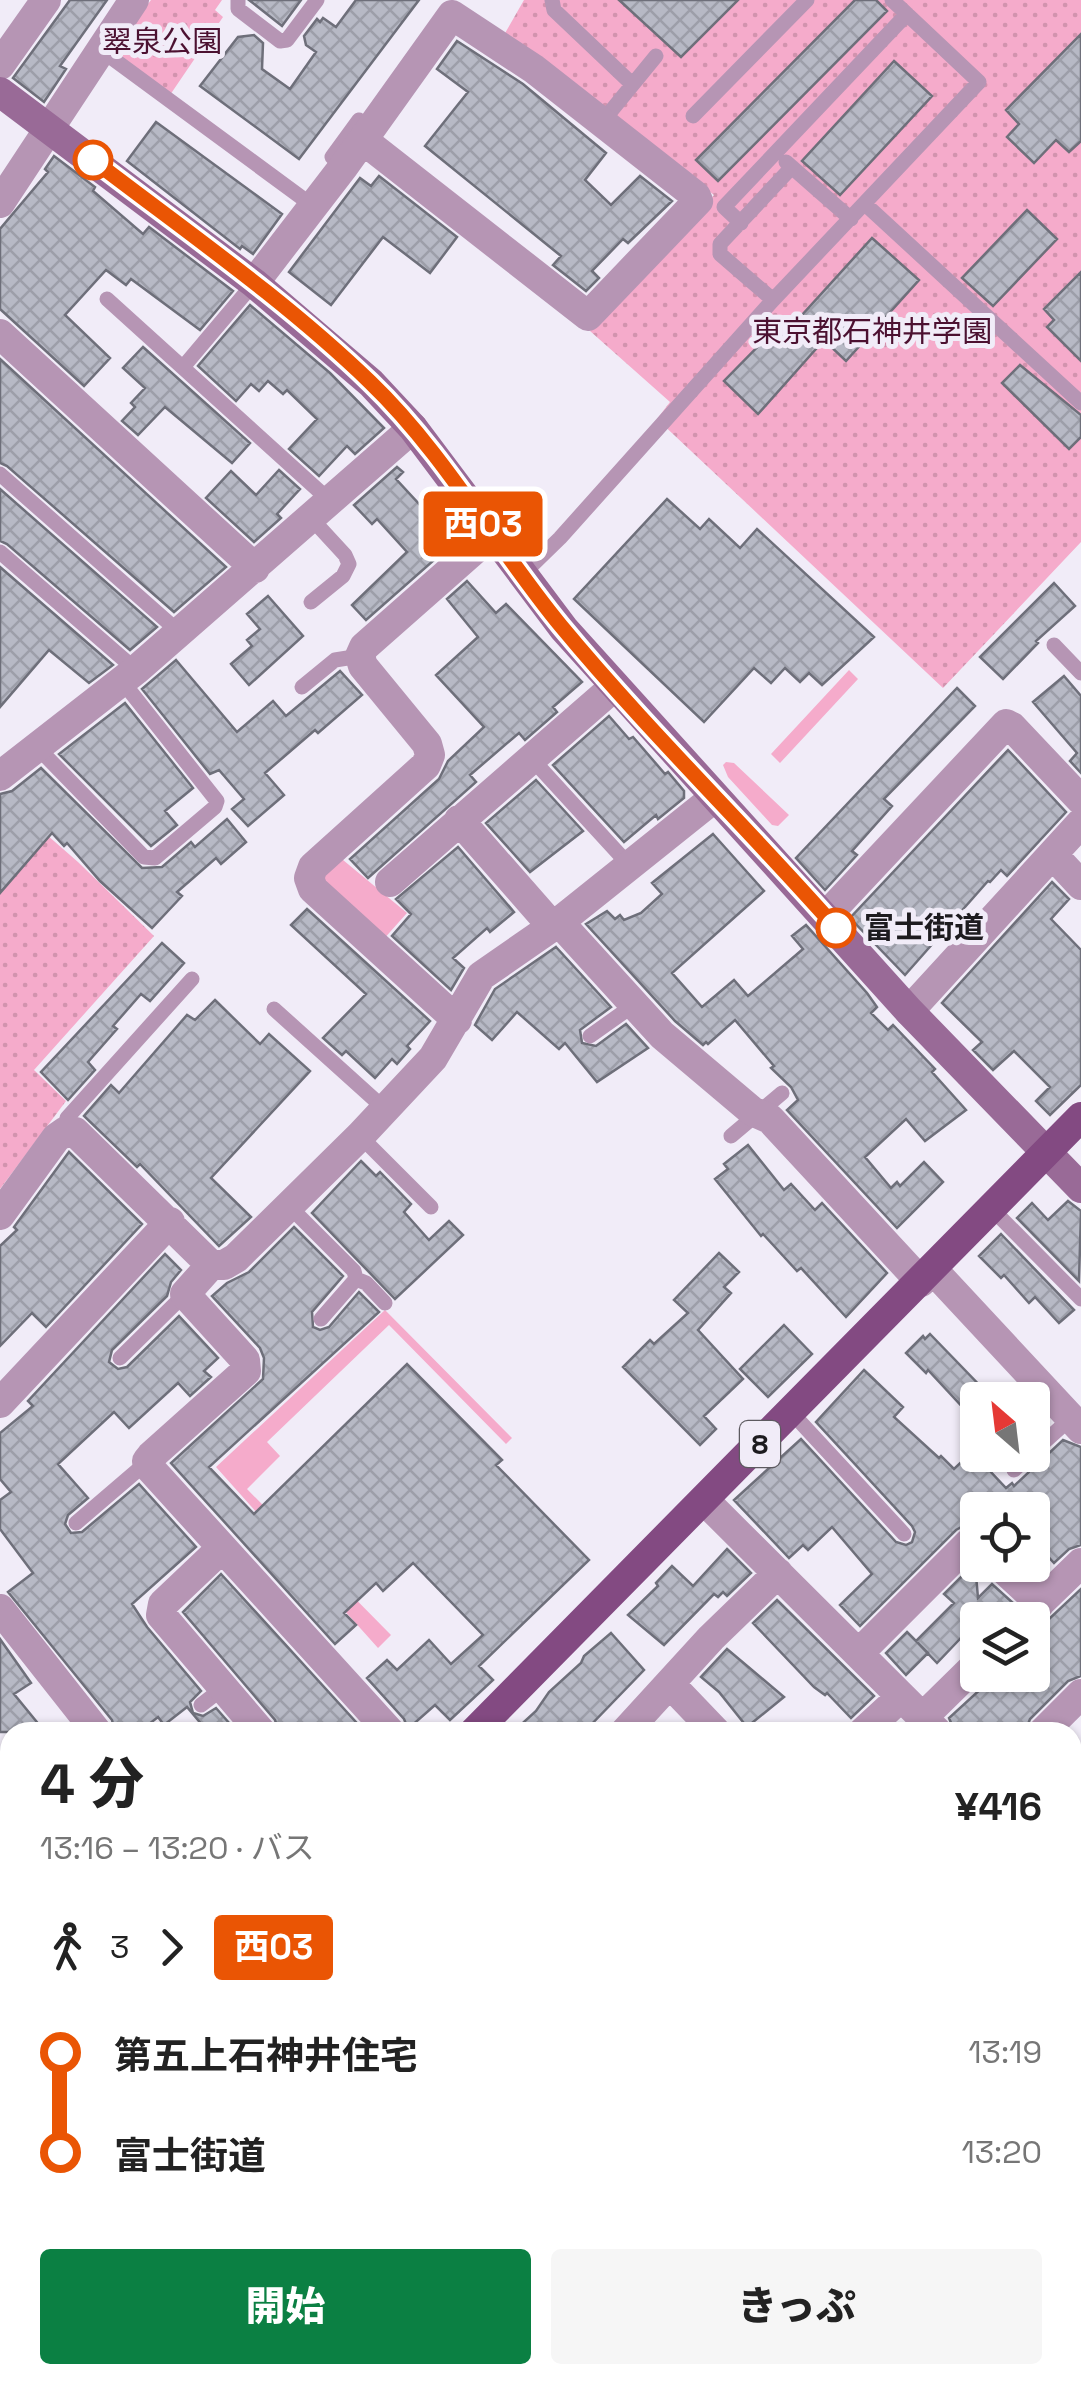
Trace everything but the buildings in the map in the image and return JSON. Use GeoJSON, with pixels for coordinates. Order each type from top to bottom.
{"type":"FeatureCollection","features":[{"type":"Feature","properties":{"kind":"main road","name":"8"},"geometry":{"type":"LineString","coordinates":[[484,1722],[1081,1117]]}},
{"type":"Feature","properties":{"kind":"street"},"geometry":{"type":"LineString","coordinates":[[0,65],[46,0]]}},
{"type":"Feature","properties":{"kind":"street"},"geometry":{"type":"LineString","coordinates":[[0,204],[134,0]]}},
{"type":"Feature","properties":{"kind":"street"},"geometry":{"type":"LineString","coordinates":[[254,282],[344,166],[452,14],[534,69],[698,201],[588,316],[363,140]]}},
{"type":"Feature","properties":{"kind":"street"},"geometry":{"type":"LineString","coordinates":[[0,92],[254,282],[371,383],[413,428],[521,576],[615,686],[909,1010],[1081,1188]]}},
{"type":"Feature","properties":{"kind":"street"},"geometry":{"type":"LineString","coordinates":[[0,334],[255,568]]}},
{"type":"Feature","properties":{"kind":"street"},"geometry":{"type":"LineString","coordinates":[[0,776],[129,676],[413,428]]}},
{"type":"Feature","properties":{"kind":"street"},"geometry":{"type":"LineString","coordinates":[[457,1020],[313,889],[310,878],[313,867],[426,766],[430,755],[427,744],[363,666],[360,656],[364,647],[491,535]]}},
{"type":"Feature","properties":{"kind":"street"},"geometry":{"type":"LineString","coordinates":[[390,882],[615,686]]}},
{"type":"Feature","properties":{"kind":"street"},"geometry":{"type":"LineString","coordinates":[[826,916],[1006,724],[1081,800]]}},
{"type":"Feature","properties":{"kind":"street"},"geometry":{"type":"LineString","coordinates":[[0,1215],[66,1130],[75,1132],[211,1265],[224,1265],[236,1258],[386,1110],[433,1058],[482,976],[556,924],[714,798]]}},
{"type":"Feature","properties":{"kind":"street"},"geometry":{"type":"LineString","coordinates":[[459,820],[662,1035],[758,1114],[770,1119],[1076,1423]]}},
{"type":"Feature","properties":{"kind":"street"},"geometry":{"type":"LineString","coordinates":[[909,1010],[1081,823]]}},
{"type":"Feature","properties":{"kind":"street"},"geometry":{"type":"LineString","coordinates":[[1054,856],[1081,885]]}},
{"type":"Feature","properties":{"kind":"street"},"geometry":{"type":"LineString","coordinates":[[0,1403],[170,1222]]}},
{"type":"Feature","properties":{"kind":"street"},"geometry":{"type":"LineString","coordinates":[[211,1265],[185,1294],[245,1360],[246,1370],[151,1456],[148,1466],[381,1722]]}},
{"type":"Feature","properties":{"kind":"street"},"geometry":{"type":"LineString","coordinates":[[704,1500],[920,1716],[960,1679]]}},
{"type":"Feature","properties":{"kind":"street"},"geometry":{"type":"LineString","coordinates":[[222,1548],[160,1608],[212,1697],[247,1722]]}},
{"type":"Feature","properties":{"kind":"street"},"geometry":{"type":"LineString","coordinates":[[858,1653],[960,1551]]}},
{"type":"Feature","properties":{"kind":"street"},"geometry":{"type":"LineString","coordinates":[[1040,1602],[1081,1562]]}},
{"type":"Feature","properties":{"kind":"street"},"geometry":{"type":"LineString","coordinates":[[635,1722],[778,1572]]}},
{"type":"Feature","properties":{"kind":"street"},"geometry":{"type":"LineString","coordinates":[[0,1608],[89,1722]]}},
{"type":"Feature","properties":{"kind":"street"},"geometry":{"type":"LineString","coordinates":[[671,1685],[706,1722]]}},
{"type":"Feature","properties":{"kind":"street"},"geometry":{"type":"LineString","coordinates":[[1053,1722],[1081,1694]]}},
{"type":"Feature","properties":{"kind":"lane"},"geometry":{"type":"LineString","coordinates":[[238,0],[238,9],[280,42],[288,40],[317,0]]}},
{"type":"Feature","properties":{"kind":"lane"},"geometry":{"type":"LineString","coordinates":[[344,166],[332,157],[446,0]]}},
{"type":"Feature","properties":{"kind":"lane"},"geometry":{"type":"LineString","coordinates":[[552,0],[554,10],[632,84]]}},
{"type":"Feature","properties":{"kind":"lane"},"geometry":{"type":"LineString","coordinates":[[693,116],[807,0]]}},
{"type":"Feature","properties":{"kind":"lane"},"geometry":{"type":"LineString","coordinates":[[521,576],[979,82],[892,0]]}},
{"type":"Feature","properties":{"kind":"lane"},"geometry":{"type":"LineString","coordinates":[[740,223],[724,207],[907,14]]}},
{"type":"Feature","properties":{"kind":"lane"},"geometry":{"type":"LineString","coordinates":[[101,50],[313,206]]}},
{"type":"Feature","properties":{"kind":"lane"},"geometry":{"type":"LineString","coordinates":[[602,122],[656,56]]}},
{"type":"Feature","properties":{"kind":"lane"},"geometry":{"type":"LineString","coordinates":[[776,153],[850,219]]}},
{"type":"Feature","properties":{"kind":"lane"},"geometry":{"type":"LineString","coordinates":[[773,300],[720,254],[720,244],[792,167]]}},
{"type":"Feature","properties":{"kind":"lane"},"geometry":{"type":"LineString","coordinates":[[865,204],[1081,404]]}},
{"type":"Feature","properties":{"kind":"lane"},"geometry":{"type":"LineString","coordinates":[[184,366],[254,282]]}},
{"type":"Feature","properties":{"kind":"lane"},"geometry":{"type":"LineString","coordinates":[[107,300],[184,366],[319,508],[349,564],[343,576],[310,602]]}},
{"type":"Feature","properties":{"kind":"lane"},"geometry":{"type":"LineString","coordinates":[[0,474],[179,632]]}},
{"type":"Feature","properties":{"kind":"lane"},"geometry":{"type":"LineString","coordinates":[[0,552],[129,676],[217,801],[215,807],[155,858],[144,857],[36,746]]}},
{"type":"Feature","properties":{"kind":"lane"},"geometry":{"type":"LineString","coordinates":[[1054,644],[1081,674]]}},
{"type":"Feature","properties":{"kind":"lane"},"geometry":{"type":"LineString","coordinates":[[302,687],[335,660],[360,656]]}},
{"type":"Feature","properties":{"kind":"lane"},"geometry":{"type":"LineString","coordinates":[[531,758],[630,866]]}},
{"type":"Feature","properties":{"kind":"lane"},"geometry":{"type":"LineString","coordinates":[[66,1130],[68,1118],[192,979]]}},
{"type":"Feature","properties":{"kind":"lane"},"geometry":{"type":"LineString","coordinates":[[590,1036],[635,1004]]}},
{"type":"Feature","properties":{"kind":"lane"},"geometry":{"type":"LineString","coordinates":[[274,1008],[386,1110]]}},
{"type":"Feature","properties":{"kind":"lane"},"geometry":{"type":"LineString","coordinates":[[731,1136],[782,1093]]}},
{"type":"Feature","properties":{"kind":"lane"},"geometry":{"type":"LineString","coordinates":[[360,1136],[432,1206]]}},
{"type":"Feature","properties":{"kind":"lane"},"geometry":{"type":"LineString","coordinates":[[289,1206],[354,1272],[356,1279],[385,1304]]}},
{"type":"Feature","properties":{"kind":"lane"},"geometry":{"type":"LineString","coordinates":[[992,1209],[1081,1299]]}},
{"type":"Feature","properties":{"kind":"lane"},"geometry":{"type":"LineString","coordinates":[[321,1319],[356,1279]]}},
{"type":"Feature","properties":{"kind":"lane"},"geometry":{"type":"LineString","coordinates":[[120,1358],[185,1294]]}},
{"type":"Feature","properties":{"kind":"lane"},"geometry":{"type":"LineString","coordinates":[[791,1412],[904,1534]]}},
{"type":"Feature","properties":{"kind":"lane"},"geometry":{"type":"LineString","coordinates":[[1050,1441],[1076,1423]]}},
{"type":"Feature","properties":{"kind":"lane"},"geometry":{"type":"LineString","coordinates":[[76,1522],[139,1468],[148,1466]]}},
{"type":"Feature","properties":{"kind":"green space","name":"翠泉公園"},"geometry":{"type":"Polygon","coordinates":[[[222,0],[215,10],[223,17],[170,95],[111,53],[145,2],[222,0]]]}},
{"type":"Feature","properties":{"kind":"green space","name":"東京都石神井学園"},"geometry":{"type":"Polygon","coordinates":[[[524,0],[1081,0],[1081,542],[943,688],[657,419],[670,402],[590,331],[714,195],[504,35],[524,0]]]}},
{"type":"Feature","properties":{"kind":"green space"},"geometry":{"type":"Polygon","coordinates":[[[849,670],[858,679],[780,763],[771,754],[849,670]]]}},
{"type":"Feature","properties":{"kind":"green space"},"geometry":{"type":"Polygon","coordinates":[[[734,763],[789,815],[778,826],[772,825],[728,777],[723,765],[734,763]]]}},
{"type":"Feature","properties":{"kind":"green space"},"geometry":{"type":"Polygon","coordinates":[[[0,794],[154,936],[34,1070],[66,1101],[0,1189],[0,794]]]}},
{"type":"Feature","properties":{"kind":"green space"},"geometry":{"type":"Polygon","coordinates":[[[337,855],[407,913],[382,941],[322,885],[320,871],[337,855]]]}},
{"type":"Feature","properties":{"kind":"green space"},"geometry":{"type":"Polygon","coordinates":[[[385,1310],[512,1438],[506,1444],[389,1325],[267,1442],[280,1456],[247,1489],[391,1635],[378,1648],[216,1467],[385,1310]]]}},
{"type":"Feature","properties":{"kind":"bus line","name":"西03"},"geometry":{"type":"LineString","coordinates":[[93,160],[254,282],[371,383],[413,428],[564,629],[836,928]]}},
{"type":"Feature","properties":{"kind":"place","name":"富士街道"},"geometry":{"type":"Point","coordinates":[836,928]}}]}
